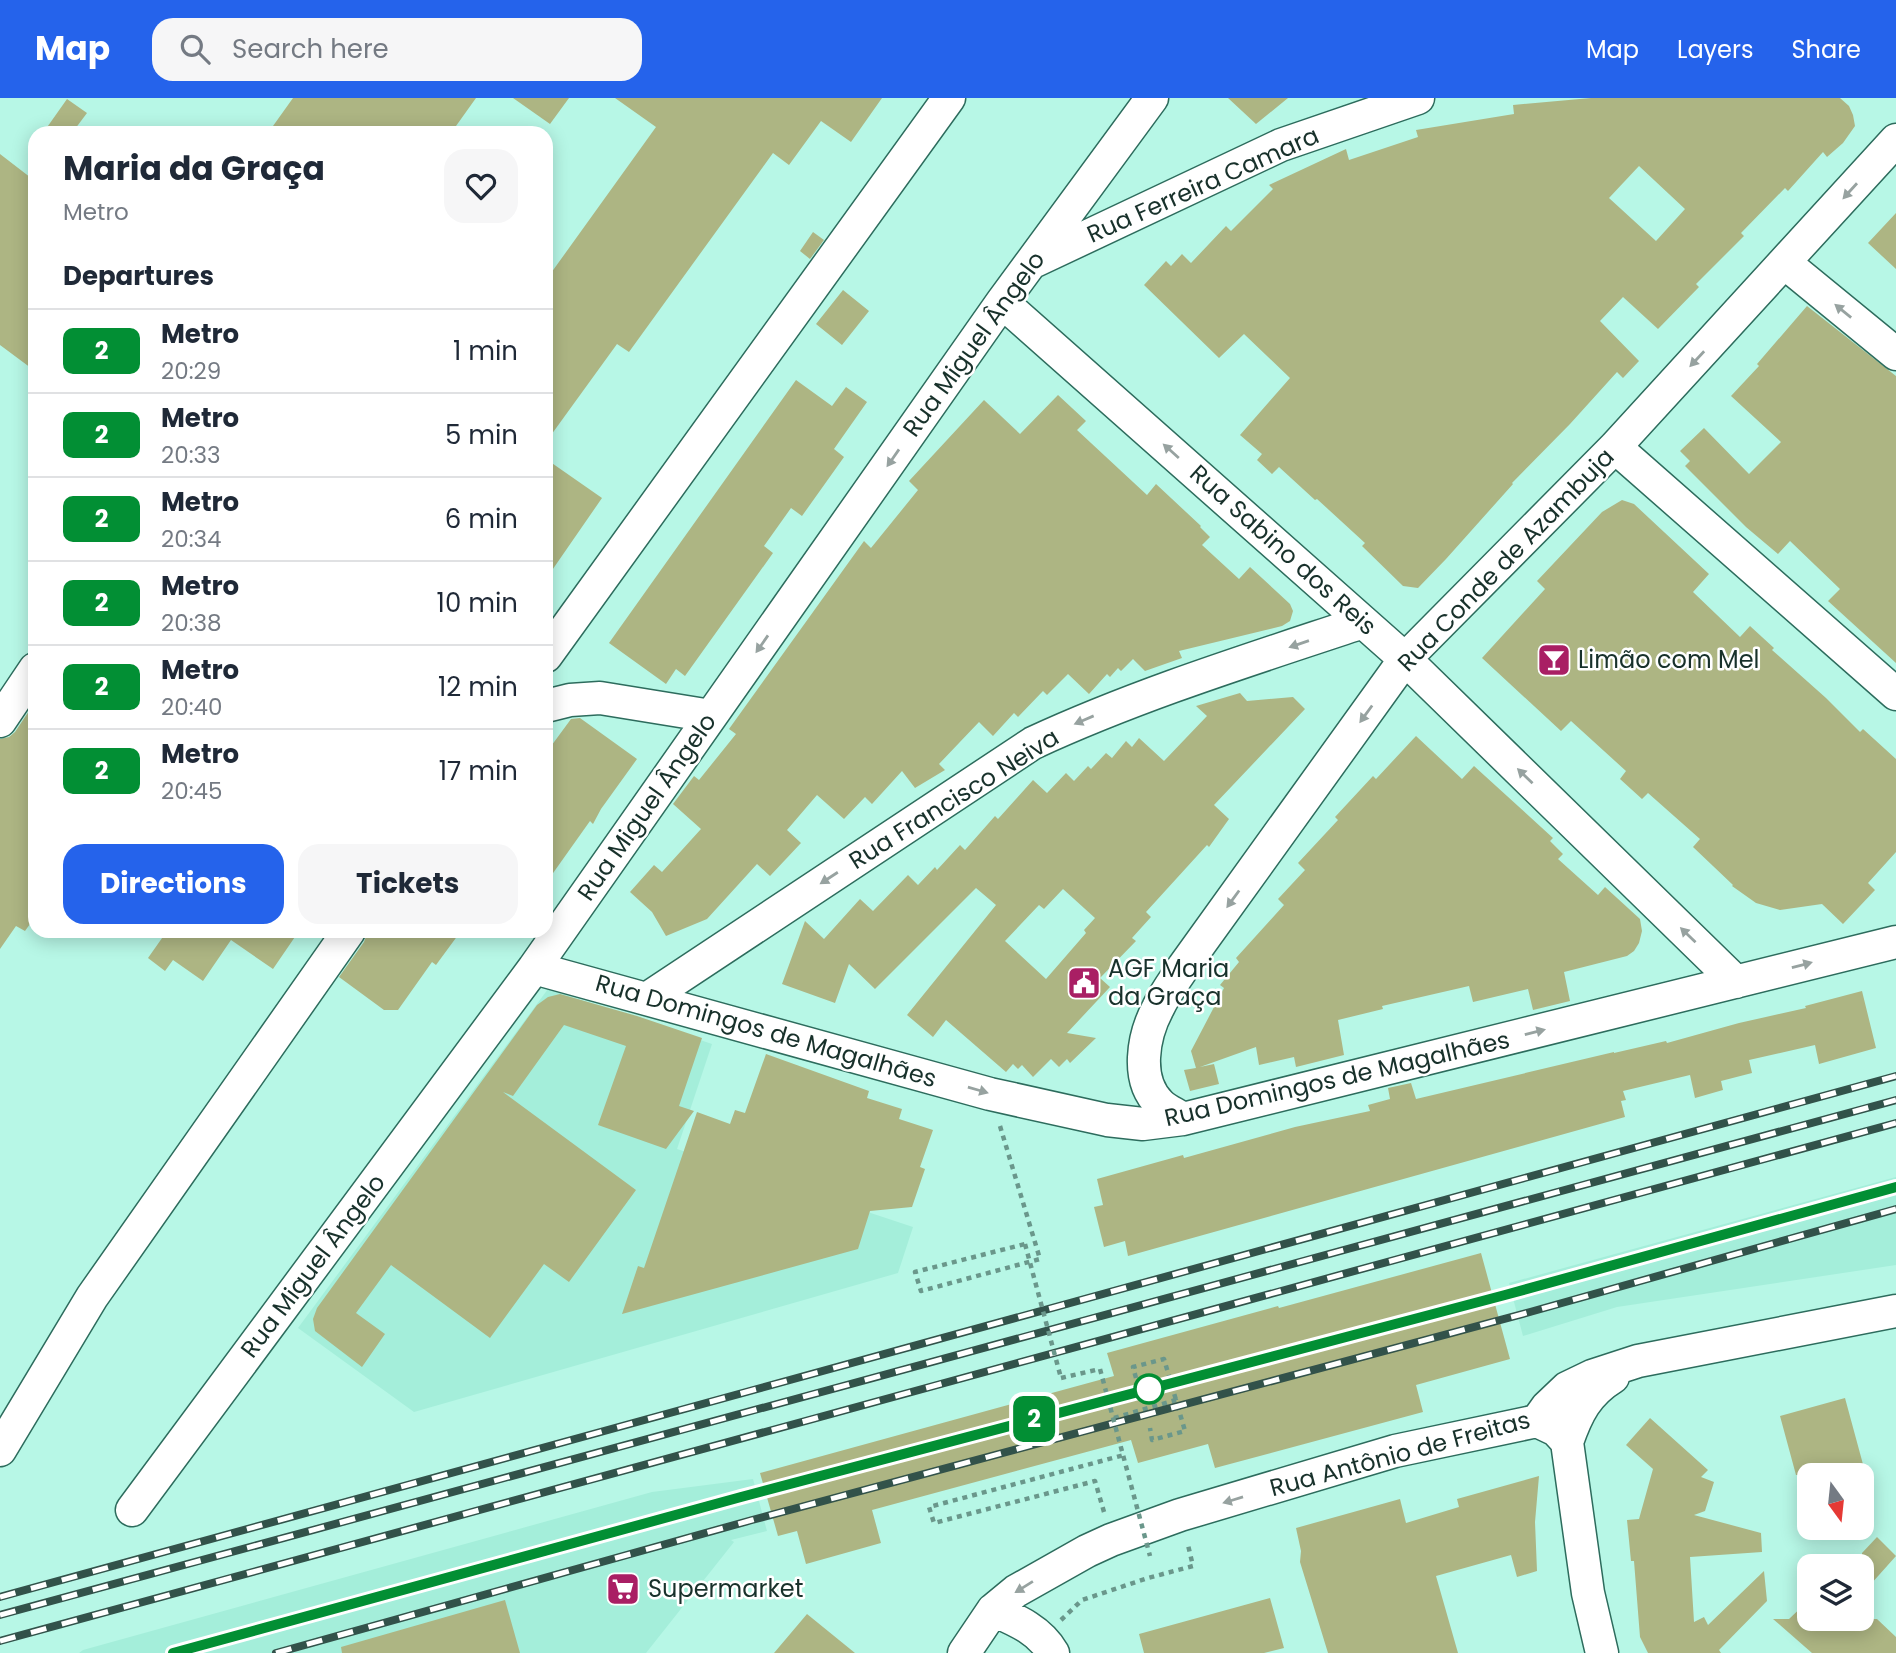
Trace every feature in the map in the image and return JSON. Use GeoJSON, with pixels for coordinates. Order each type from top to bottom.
{"type":"FeatureCollection","features":[{"type":"Feature","properties":{"kind":"street"},"geometry":{"type":"LineString","coordinates":[[553,646],[949,98]]}},
{"type":"Feature","properties":{"kind":"street","name":"Rua Miguel Ângelo"},"geometry":{"type":"LineString","coordinates":[[132,1510],[534,968],[1002,302],[1152,98]]}},
{"type":"Feature","properties":{"kind":"street","name":"Rua Ferreira Camara"},"geometry":{"type":"LineString","coordinates":[[1031,263],[1281,145],[1418,98]]}},
{"type":"Feature","properties":{"kind":"street","name":"Rua Conde de Azambuja"},"geometry":{"type":"LineString","coordinates":[[1183,1119],[1160,1104],[1146,1083],[1143,1063],[1146,1041],[1157,1008],[1405,659],[1615,447],[1896,141]]}},
{"type":"Feature","properties":{"kind":"street"},"geometry":{"type":"LineString","coordinates":[[1785,263],[1896,354]]}},
{"type":"Feature","properties":{"kind":"street","name":"Rua Sabino dos Reis"},"geometry":{"type":"LineString","coordinates":[[1002,302],[1405,659],[1736,982]]}},
{"type":"Feature","properties":{"kind":"street"},"geometry":{"type":"LineString","coordinates":[[1615,447],[1896,694]]}},
{"type":"Feature","properties":{"kind":"street","name":"Rua Francisco Neiva"},"geometry":{"type":"LineString","coordinates":[[648,998],[1033,744],[1083,720],[1180,684],[1363,622]]}},
{"type":"Feature","properties":{"kind":"street"},"geometry":{"type":"LineString","coordinates":[[0,721],[28,679]]}},
{"type":"Feature","properties":{"kind":"street"},"geometry":{"type":"LineString","coordinates":[[553,704],[600,698],[711,716]]}},
{"type":"Feature","properties":{"kind":"street","name":"Rua Domingos de Magalhães"},"geometry":{"type":"LineString","coordinates":[[534,968],[990,1094],[1107,1120],[1143,1124],[1183,1119],[1736,982],[1890,937]]}},
{"type":"Feature","properties":{"kind":"street"},"geometry":{"type":"LineString","coordinates":[[0,1450],[93,1297],[344,938]]}},
{"type":"Feature","properties":{"kind":"street","name":"Rua Antônio de Freitas"},"geometry":{"type":"LineString","coordinates":[[964,1653],[993,1610],[1016,1591],[1087,1550],[1111,1540],[1180,1516],[1395,1451],[1537,1421],[1567,1388],[1591,1376],[1638,1361],[1896,1311]]}},
{"type":"Feature","properties":{"kind":"street"},"geometry":{"type":"LineString","coordinates":[[1602,1653],[1588,1592],[1567,1442],[1576,1417],[1586,1400],[1600,1385],[1638,1361]]}},
{"type":"Feature","properties":{"kind":"street"},"geometry":{"type":"LineString","coordinates":[[1537,1421],[1556,1430],[1567,1442]]}},
{"type":"Feature","properties":{"kind":"street"},"geometry":{"type":"LineString","coordinates":[[993,1610],[1036,1632],[1053,1652]]}},
{"type":"Feature","properties":{"kind":"path"},"geometry":{"type":"LineString","coordinates":[[990,1094],[1040,1259],[920,1291],[915,1272],[1025,1244],[1061,1378],[1100,1368],[1150,1556]]}},
{"type":"Feature","properties":{"kind":"path"},"geometry":{"type":"LineString","coordinates":[[1136,1378],[1133,1367],[1164,1359],[1185,1431],[1152,1440],[1150,1428]]}},
{"type":"Feature","properties":{"kind":"path"},"geometry":{"type":"LineString","coordinates":[[1114,1418],[1176,1400]]}},
{"type":"Feature","properties":{"kind":"path"},"geometry":{"type":"LineString","coordinates":[[1111,1540],[1095,1481],[934,1523],[929,1507],[1124,1455]]}},
{"type":"Feature","properties":{"kind":"path"},"geometry":{"type":"LineString","coordinates":[[1053,1652],[1061,1620],[1082,1600],[1193,1566],[1188,1545]]}},
{"type":"Feature","properties":{"kind":"shaded area"},"geometry":{"type":"Polygon","coordinates":[[[548,989],[712,1044],[677,1149],[913,1227],[898,1273],[414,1412],[298,1328],[548,989]]]}},
{"type":"Feature","properties":{"kind":"shaded area"},"geometry":{"type":"Polygon","coordinates":[[[1896,1177],[1896,1265],[1617,1307],[1523,1336],[1509,1283],[1896,1177]]]}},
{"type":"Feature","properties":{"kind":"shaded area"},"geometry":{"type":"Polygon","coordinates":[[[753,1479],[767,1531],[731,1540],[734,1542],[646,1653],[79,1653],[652,1492],[753,1479]]]}},
{"type":"Feature","properties":{"kind":"building"},"geometry":{"type":"Polygon","coordinates":[[[293,98],[476,98],[456,126],[273,126],[293,98]]]}},
{"type":"Feature","properties":{"kind":"building"},"geometry":{"type":"Polygon","coordinates":[[[513,98],[569,98],[550,124],[513,98]]]}},
{"type":"Feature","properties":{"kind":"building"},"geometry":{"type":"Polygon","coordinates":[[[615,98],[882,98],[851,142],[821,121],[789,165],[773,153],[629,352],[617,344],[553,432],[553,270],[656,127],[615,98]]]}},
{"type":"Feature","properties":{"kind":"building"},"geometry":{"type":"Polygon","coordinates":[[[1228,98],[1288,98],[1256,124],[1228,98]]]}},
{"type":"Feature","properties":{"kind":"building"},"geometry":{"type":"Polygon","coordinates":[[[1591,98],[1840,98],[1849,106],[1855,126],[1843,143],[1827,157],[1823,152],[1788,191],[1785,188],[1741,233],[1744,236],[1696,284],[1699,287],[1658,329],[1623,297],[1600,321],[1639,361],[1623,378],[1617,372],[1418,588],[1403,586],[1362,546],[1365,543],[1317,499],[1279,467],[1272,474],[1257,460],[1262,454],[1240,435],[1290,378],[1244,334],[1219,358],[1144,285],[1166,261],[1171,266],[1182,254],[1191,263],[1226,226],[1231,231],[1273,189],[1269,185],[1346,149],[1349,160],[1418,137],[1416,130],[1514,114],[1513,105],[1591,98]],[[1639,166],[1609,198],[1656,241],[1685,209],[1639,166]]]}},
{"type":"Feature","properties":{"kind":"building"},"geometry":{"type":"Polygon","coordinates":[[[67,99],[87,113],[77,126],[48,126],[67,99]]]}},
{"type":"Feature","properties":{"kind":"building"},"geometry":{"type":"Polygon","coordinates":[[[0,154],[28,176],[28,366],[0,345],[0,154]]]}},
{"type":"Feature","properties":{"kind":"building"},"geometry":{"type":"Polygon","coordinates":[[[1896,213],[1896,269],[1868,243],[1896,213]]]}},
{"type":"Feature","properties":{"kind":"building"},"geometry":{"type":"Polygon","coordinates":[[[813,232],[824,240],[810,259],[800,251],[813,232]]]}},
{"type":"Feature","properties":{"kind":"building"},"geometry":{"type":"Polygon","coordinates":[[[843,290],[869,311],[842,345],[816,324],[843,290]]]}},
{"type":"Feature","properties":{"kind":"building"},"geometry":{"type":"Polygon","coordinates":[[[1807,306],[1896,376],[1896,663],[1828,601],[1840,589],[1790,541],[1778,554],[1746,527],[1685,466],[1690,461],[1680,451],[1704,428],[1749,474],[1781,442],[1731,396],[1807,306]]]}},
{"type":"Feature","properties":{"kind":"building"},"geometry":{"type":"Polygon","coordinates":[[[796,380],[832,406],[846,387],[867,402],[834,449],[844,457],[802,516],[791,508],[764,546],[773,553],[685,676],[676,669],[666,684],[609,643],[796,380]]]}},
{"type":"Feature","properties":{"kind":"building"},"geometry":{"type":"Polygon","coordinates":[[[1058,395],[1086,421],[1077,430],[1147,495],[1156,484],[1201,526],[1210,537],[1202,545],[1239,579],[1250,567],[1290,604],[1293,611],[1290,621],[1282,626],[1179,651],[1182,658],[1145,671],[1133,659],[1121,671],[1118,668],[1110,677],[1107,674],[1089,694],[1068,674],[1047,695],[1043,691],[1018,717],[1014,713],[993,736],[979,722],[939,764],[945,770],[915,788],[902,771],[872,804],[865,797],[844,819],[817,795],[787,830],[801,843],[770,876],[757,864],[707,919],[666,936],[652,912],[630,892],[654,865],[662,872],[701,829],[673,804],[694,776],[699,780],[736,734],[729,729],[864,541],[871,548],[918,490],[909,481],[984,400],[1020,434],[1058,395]]]}},
{"type":"Feature","properties":{"kind":"building"},"geometry":{"type":"Polygon","coordinates":[[[553,464],[602,498],[553,569],[553,464]]]}},
{"type":"Feature","properties":{"kind":"building"},"geometry":{"type":"Polygon","coordinates":[[[1622,500],[1634,504],[1709,574],[1693,592],[1740,637],[1750,626],[1860,732],[1863,729],[1896,759],[1896,852],[1868,883],[1875,890],[1843,924],[1822,904],[1780,910],[1756,903],[1732,886],[1693,847],[1700,839],[1648,793],[1642,799],[1620,779],[1626,771],[1571,721],[1561,731],[1482,658],[1545,589],[1537,581],[1602,512],[1622,500]]]}},
{"type":"Feature","properties":{"kind":"building"},"geometry":{"type":"Polygon","coordinates":[[[1240,693],[1247,701],[1293,697],[1305,709],[1214,805],[1229,819],[1209,847],[1207,845],[1146,912],[1151,917],[1132,938],[1136,941],[1100,978],[1110,987],[1067,1033],[1096,1038],[1070,1063],[1067,1059],[1059,1067],[1051,1059],[1033,1077],[1022,1065],[1018,1069],[1013,1064],[1006,1072],[946,1020],[933,1037],[907,1015],[996,905],[976,888],[875,989],[849,964],[835,1003],[782,984],[805,921],[824,939],[860,899],[873,911],[908,875],[918,885],[935,867],[937,870],[960,845],[965,850],[995,816],[998,819],[1033,780],[1047,793],[1066,773],[1074,781],[1088,766],[1091,769],[1106,753],[1112,758],[1126,741],[1132,747],[1139,738],[1164,761],[1207,716],[1196,706],[1240,693]],[[1063,889],[1044,909],[1039,905],[1005,941],[1046,979],[1086,933],[1084,930],[1095,918],[1063,889]]]}},
{"type":"Feature","properties":{"kind":"building"},"geometry":{"type":"Polygon","coordinates":[[[28,712],[28,927],[25,931],[16,926],[0,949],[0,739],[15,732],[28,712]]]}},
{"type":"Feature","properties":{"kind":"building"},"geometry":{"type":"Polygon","coordinates":[[[580,718],[637,759],[593,824],[590,821],[553,873],[553,743],[571,719],[580,718]]]}},
{"type":"Feature","properties":{"kind":"building"},"geometry":{"type":"Polygon","coordinates":[[[1416,736],[1462,779],[1474,766],[1553,838],[1550,841],[1563,854],[1558,859],[1598,895],[1605,887],[1640,919],[1642,931],[1634,951],[1627,956],[1564,972],[1570,1001],[1533,1010],[1528,989],[1473,1002],[1469,986],[1382,1006],[1383,1009],[1338,1020],[1344,1055],[1296,1067],[1294,1057],[1259,1065],[1256,1047],[1200,1067],[1214,1064],[1219,1084],[1190,1091],[1184,1070],[1196,1068],[1191,1051],[1224,988],[1220,985],[1239,962],[1236,958],[1284,905],[1278,899],[1305,870],[1298,863],[1338,820],[1335,817],[1373,776],[1376,779],[1416,736]]]}},
{"type":"Feature","properties":{"kind":"building"},"geometry":{"type":"Polygon","coordinates":[[[162,938],[294,938],[273,969],[231,940],[203,981],[173,960],[165,971],[148,958],[162,938]]]}},
{"type":"Feature","properties":{"kind":"building"},"geometry":{"type":"Polygon","coordinates":[[[365,938],[456,938],[436,965],[432,962],[398,1010],[384,1010],[339,977],[365,938]]]}},
{"type":"Feature","properties":{"kind":"building"},"geometry":{"type":"Polygon","coordinates":[[[1862,991],[1876,1048],[1819,1064],[1815,1045],[1749,1060],[1752,1073],[1721,1081],[1723,1090],[1695,1098],[1690,1075],[1623,1091],[1626,1100],[1621,1101],[1625,1117],[1128,1256],[1125,1241],[1104,1247],[1094,1207],[1103,1205],[1097,1179],[1295,1127],[1370,1111],[1368,1105],[1390,1099],[1388,1088],[1411,1083],[1416,1099],[1614,1052],[1666,1041],[1667,1043],[1862,991]]]}},
{"type":"Feature","properties":{"kind":"building"},"geometry":{"type":"Polygon","coordinates":[[[560,994],[702,1038],[679,1106],[694,1111],[666,1149],[598,1125],[626,1046],[564,1025],[513,1096],[503,1092],[636,1190],[569,1282],[544,1264],[490,1338],[391,1265],[356,1313],[385,1334],[362,1367],[315,1331],[313,1319],[317,1308],[537,1005],[548,997],[560,994]]]}},
{"type":"Feature","properties":{"kind":"building"},"geometry":{"type":"Polygon","coordinates":[[[766,1054],[869,1091],[867,1098],[902,1109],[899,1119],[933,1130],[920,1167],[925,1169],[912,1207],[870,1211],[858,1249],[622,1314],[638,1266],[644,1268],[697,1112],[730,1124],[735,1110],[745,1113],[766,1054]]]}},
{"type":"Feature","properties":{"kind":"building"},"geometry":{"type":"Polygon","coordinates":[[[1481,1253],[1510,1359],[1416,1385],[1423,1412],[1215,1468],[1208,1444],[1138,1463],[1131,1440],[872,1510],[881,1543],[806,1564],[797,1531],[778,1536],[760,1473],[1114,1376],[1107,1353],[1481,1253]]]}},
{"type":"Feature","properties":{"kind":"building"},"geometry":{"type":"Polygon","coordinates":[[[1845,1398],[1863,1463],[1797,1463],[1796,1475],[1780,1416],[1845,1398]]]}},
{"type":"Feature","properties":{"kind":"building"},"geometry":{"type":"Polygon","coordinates":[[[1650,1418],[1708,1470],[1701,1477],[1714,1482],[1705,1511],[1694,1515],[1761,1533],[1762,1552],[1690,1557],[1694,1622],[1704,1617],[1708,1625],[1764,1571],[1767,1601],[1719,1650],[1721,1653],[1648,1653],[1640,1637],[1634,1561],[1631,1561],[1627,1520],[1639,1519],[1653,1469],[1626,1445],[1650,1418]]]}},
{"type":"Feature","properties":{"kind":"building"},"geometry":{"type":"Polygon","coordinates":[[[1539,1476],[1535,1522],[1537,1571],[1517,1577],[1511,1555],[1436,1576],[1458,1653],[1328,1653],[1300,1562],[1301,1551],[1296,1528],[1400,1499],[1406,1523],[1459,1507],[1457,1499],[1539,1476]]]}},
{"type":"Feature","properties":{"kind":"building"},"geometry":{"type":"Polygon","coordinates":[[[1877,1537],[1896,1556],[1874,1581],[1874,1554],[1862,1553],[1877,1537]]]}},
{"type":"Feature","properties":{"kind":"building"},"geometry":{"type":"Polygon","coordinates":[[[1270,1598],[1284,1648],[1264,1653],[1144,1653],[1139,1634],[1270,1598]]]}},
{"type":"Feature","properties":{"kind":"building"},"geometry":{"type":"Polygon","coordinates":[[[505,1600],[520,1653],[342,1653],[341,1647],[505,1600]]]}},
{"type":"Feature","properties":{"kind":"building"},"geometry":{"type":"Polygon","coordinates":[[[1797,1611],[1797,1631],[1874,1631],[1874,1619],[1877,1619],[1896,1637],[1896,1653],[1812,1653],[1773,1619],[1789,1619],[1797,1611]]]}},
{"type":"Feature","properties":{"kind":"building"},"geometry":{"type":"Polygon","coordinates":[[[807,1614],[855,1653],[774,1653],[807,1614]]]}},
{"type":"Feature","properties":{"kind":"railway"},"geometry":{"type":"LineString","coordinates":[[0,1597],[1896,1076]]}},
{"type":"Feature","properties":{"kind":"railway"},"geometry":{"type":"LineString","coordinates":[[0,1615],[1896,1100]]}},
{"type":"Feature","properties":{"kind":"railway"},"geometry":{"type":"LineString","coordinates":[[0,1641],[1896,1123]]}},
{"type":"Feature","properties":{"kind":"railway"},"geometry":{"type":"LineString","coordinates":[[173,1653],[741,1497],[1505,1295],[1896,1187]]}},
{"type":"Feature","properties":{"kind":"railway"},"geometry":{"type":"LineString","coordinates":[[276,1653],[752,1520],[1530,1312],[1896,1209]]}},
{"type":"Feature","properties":{"kind":"metro line","name":"2"},"geometry":{"type":"LineString","coordinates":[[173,1653],[741,1497],[1505,1295],[1896,1187]]}},
{"type":"Feature","properties":{"kind":"place","name":"Limão com Mel"},"geometry":{"type":"Point","coordinates":[1554,660]}},
{"type":"Feature","properties":{"kind":"place","name":"AGF Maria da Graça"},"geometry":{"type":"Point","coordinates":[1084,983]}},
{"type":"Feature","properties":{"kind":"place","name":"Supermarket"},"geometry":{"type":"Point","coordinates":[623,1589]}}]}
